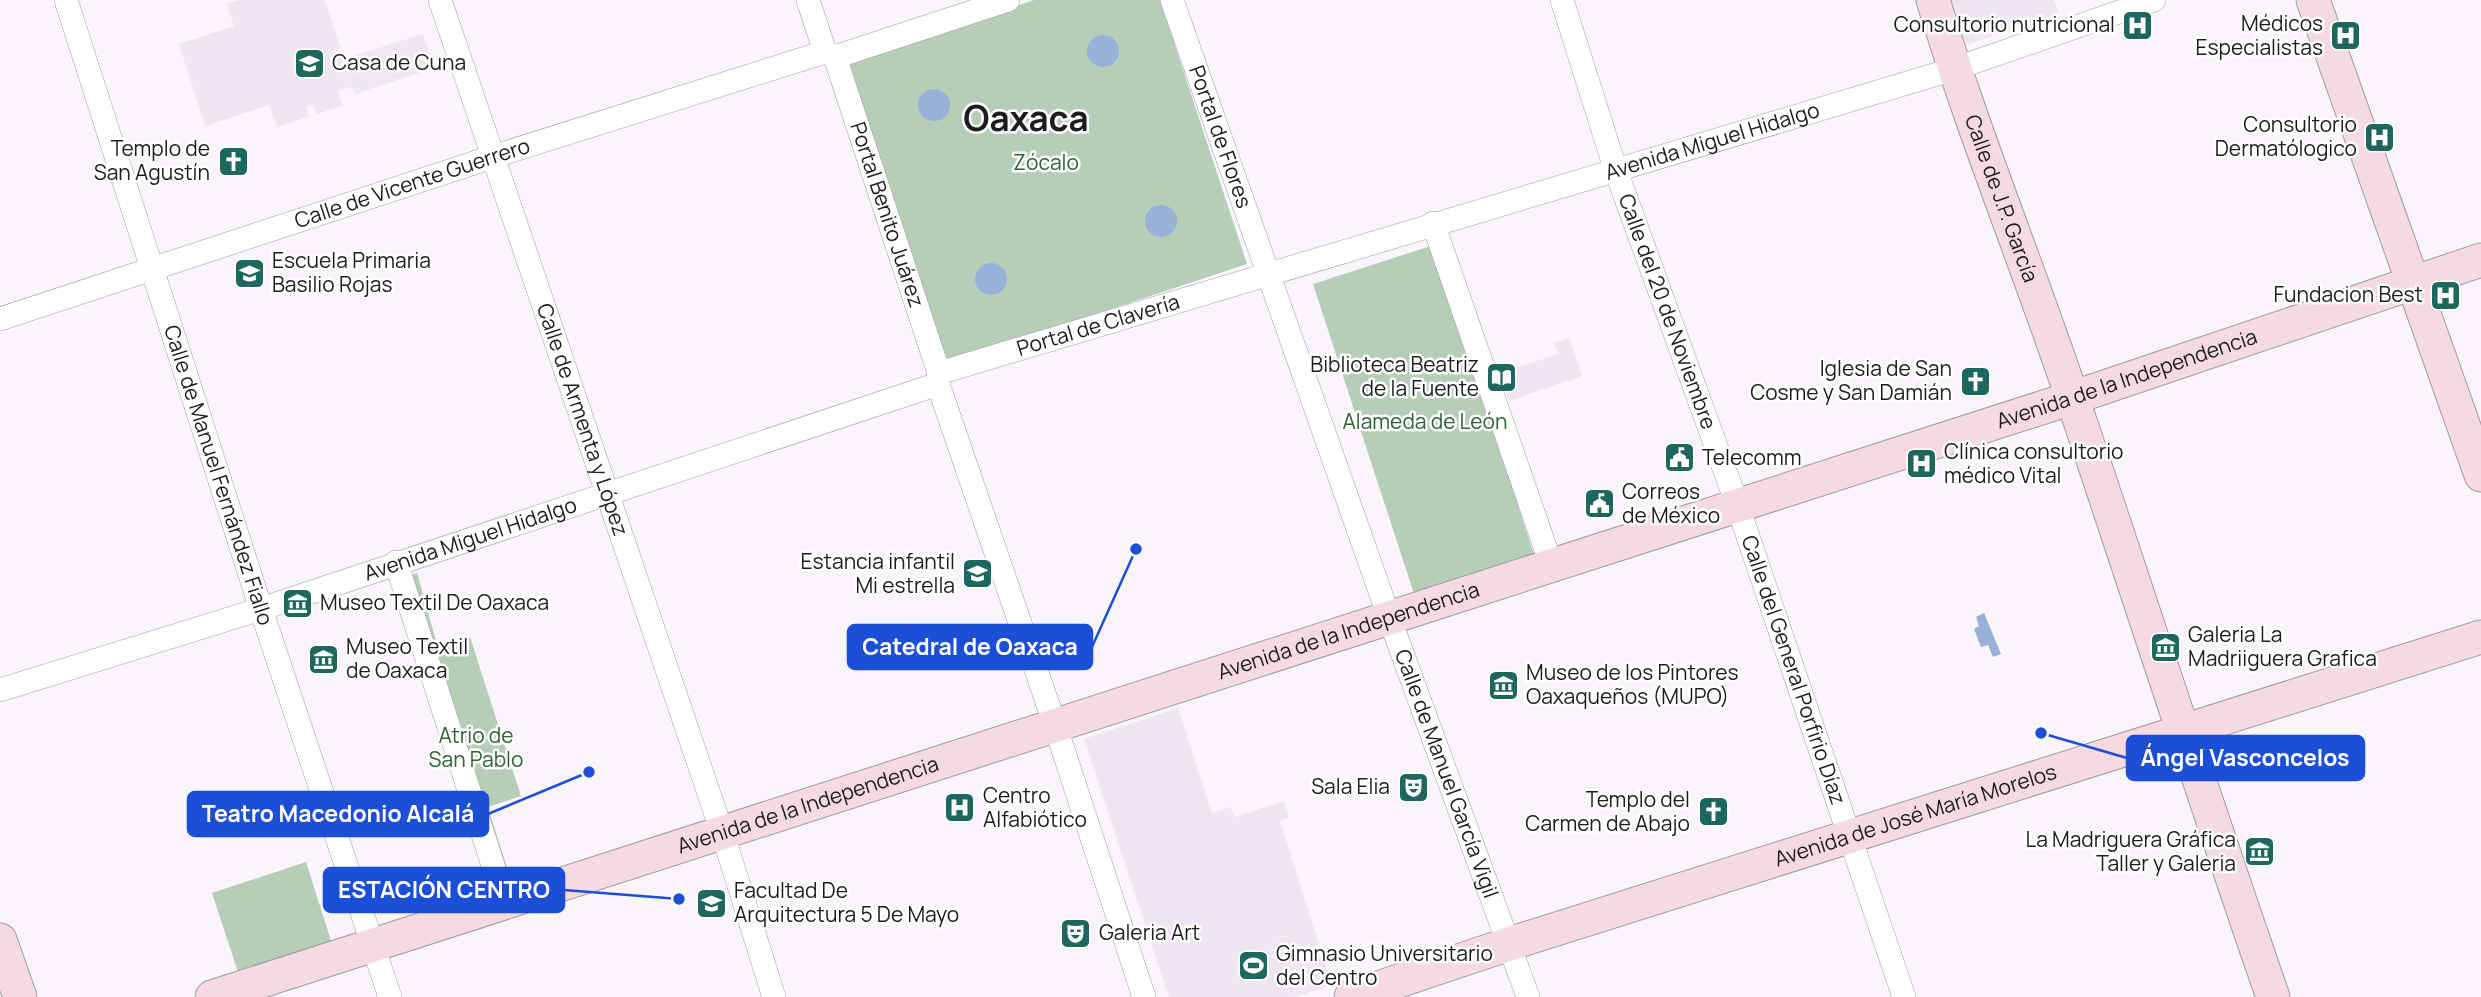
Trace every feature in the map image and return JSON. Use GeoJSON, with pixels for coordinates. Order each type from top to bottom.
{"type":"FeatureCollection","features":[{"type":"Feature","properties":{"kind":"street","name":"Calle de Manuel Fernández Fiallo"},"geometry":{"type":"LineString","coordinates":[[66,0],[155,270],[261,609],[390,997]]}},
{"type":"Feature","properties":{"kind":"street","name":"Calle de Armenta y López"},"geometry":{"type":"LineString","coordinates":[[440,0],[723,835],[774,997]]}},
{"type":"Feature","properties":{"kind":"street","name":"Portal Benito Juárez"},"geometry":{"type":"LineString","coordinates":[[808,0],[830,55],[1055,724],[1143,997]]}},
{"type":"Feature","properties":{"kind":"street","name":"Calle de Vicente Guerrero"},"geometry":{"type":"LineString","coordinates":[[0,319],[492,157],[1008,0]]}},
{"type":"Feature","properties":{"kind":"street","name":"Portal de Flores"},"geometry":{"type":"LineString","coordinates":[[1172,0],[1268,273]]}},
{"type":"Feature","properties":{"kind":"street","name":"Calle del 20 de Noviembre"},"geometry":{"type":"LineString","coordinates":[[1562,0],[1615,168],[1736,503]]}},
{"type":"Feature","properties":{"kind":"street","name":"Calle de J.P. García"},"geometry":{"type":"LineString","coordinates":[[1933,0],[1954,69],[2072,398],[2181,732],[2273,997]]}},
{"type":"Feature","properties":{"kind":"street","name":"Avenida Miguel Hidalgo"},"geometry":{"type":"LineString","coordinates":[[1268,273],[1954,69],[2154,0]]}},
{"type":"Feature","properties":{"kind":"street"},"geometry":{"type":"LineString","coordinates":[[2313,0],[2481,475]]}},
{"type":"Feature","properties":{"kind":"street"},"geometry":{"type":"LineString","coordinates":[[1433,223],[1551,564]]}},
{"type":"Feature","properties":{"kind":"street","name":"Avenida de la Independencia"},"geometry":{"type":"LineString","coordinates":[[212,997],[723,835],[1736,503],[2072,398],[2481,260]]}},
{"type":"Feature","properties":{"kind":"street","name":"Portal de Clavería"},"geometry":{"type":"LineString","coordinates":[[938,379],[1268,273]]}},
{"type":"Feature","properties":{"kind":"street","name":"Calle de Manuel García Vigil"},"geometry":{"type":"LineString","coordinates":[[1268,273],[1389,617],[1528,997]]}},
{"type":"Feature","properties":{"kind":"street","name":"Avenida Miguel Hidalgo"},"geometry":{"type":"LineString","coordinates":[[0,690],[261,609],[396,562],[606,495],[938,379]]}},
{"type":"Feature","properties":{"kind":"street","name":"Calle del General Porfirio Díaz"},"geometry":{"type":"LineString","coordinates":[[1736,503],[1904,997]]}},
{"type":"Feature","properties":{"kind":"street"},"geometry":{"type":"LineString","coordinates":[[396,562],[506,904]]}},
{"type":"Feature","properties":{"kind":"street","name":"Avenida de José María Morelos"},"geometry":{"type":"LineString","coordinates":[[1351,997],[1509,944],[2481,637]]}},
{"type":"Feature","properties":{"kind":"street"},"geometry":{"type":"LineString","coordinates":[[0,940],[20,997]]}},
{"type":"Feature","properties":{"kind":"shaded area","name":"Casa de Cuna"},"geometry":{"type":"Polygon","coordinates":[[[240,0],[325,0],[344,59],[423,34],[434,68],[355,94],[352,87],[338,91],[342,106],[316,114],[313,104],[306,107],[309,116],[277,127],[269,105],[205,126],[179,44],[234,26],[227,4],[240,0]]]}},
{"type":"Feature","properties":{"kind":"shaded area"},"geometry":{"type":"Polygon","coordinates":[[[1951,0],[2054,0],[2059,14],[1966,45],[1951,0]]]}},
{"type":"Feature","properties":{"kind":"shaded area"},"geometry":{"type":"Polygon","coordinates":[[[1569,338],[1582,376],[1509,401],[1500,373],[1558,354],[1554,343],[1569,338]]]}},
{"type":"Feature","properties":{"kind":"shaded area"},"geometry":{"type":"Polygon","coordinates":[[[1178,708],[1212,813],[1231,807],[1235,817],[1284,801],[1289,817],[1280,821],[1332,985],[1294,997],[1169,997],[1084,739],[1178,708]]]}},
{"type":"Feature","properties":{"kind":"green space","name":"Zócalo"},"geometry":{"type":"Polygon","coordinates":[[[1034,0],[1160,0],[1247,264],[945,364],[845,63],[1034,0]]]}},
{"type":"Feature","properties":{"kind":"green space","name":"Alameda de León"},"geometry":{"type":"Polygon","coordinates":[[[1434,245],[1536,561],[1416,600],[1313,284],[1434,245]]]}},
{"type":"Feature","properties":{"kind":"green space","name":"Atrio de San Pablo"},"geometry":{"type":"Polygon","coordinates":[[[417,573],[438,648],[470,637],[521,796],[488,807],[512,884],[491,890],[393,580],[417,573]]]}},
{"type":"Feature","properties":{"kind":"green space"},"geometry":{"type":"Polygon","coordinates":[[[306,862],[331,941],[238,972],[212,893],[306,862]]]}},
{"type":"Feature","properties":{"kind":"water"},"geometry":{"type":"Polygon","coordinates":[[[1103,35],[1115,39],[1119,51],[1115,63],[1103,67],[1091,63],[1087,51],[1091,39],[1103,35]]]}},
{"type":"Feature","properties":{"kind":"water"},"geometry":{"type":"Polygon","coordinates":[[[934,89],[946,93],[950,105],[946,117],[934,121],[922,117],[918,105],[922,93],[934,89]]]}},
{"type":"Feature","properties":{"kind":"water"},"geometry":{"type":"Polygon","coordinates":[[[1161,205],[1173,209],[1177,221],[1173,233],[1161,237],[1149,233],[1145,221],[1149,209],[1161,205]]]}},
{"type":"Feature","properties":{"kind":"water"},"geometry":{"type":"Polygon","coordinates":[[[991,263],[1003,267],[1007,279],[1003,291],[991,295],[979,291],[975,279],[979,267],[991,263]]]}},
{"type":"Feature","properties":{"kind":"water"},"geometry":{"type":"Polygon","coordinates":[[[1984,613],[2001,654],[1993,657],[1988,645],[1981,647],[1974,629],[1979,626],[1976,617],[1984,613]]]}},
{"type":"Feature","properties":{"kind":"place","name":"Consultorio nutricional"},"geometry":{"type":"Point","coordinates":[2138,25]}},
{"type":"Feature","properties":{"kind":"place","name":"Médicos Especialistas"},"geometry":{"type":"Point","coordinates":[2346,36]}},
{"type":"Feature","properties":{"kind":"place","name":"Casa de Cuna"},"geometry":{"type":"Point","coordinates":[309,63]}},
{"type":"Feature","properties":{"kind":"place","name":"Consultorio Dermatólogico"},"geometry":{"type":"Point","coordinates":[2380,137]}},
{"type":"Feature","properties":{"kind":"place","name":"Templo de San Agustín"},"geometry":{"type":"Point","coordinates":[233,161]}},
{"type":"Feature","properties":{"kind":"place","name":"Escuela Primaria Basilio Rojas"},"geometry":{"type":"Point","coordinates":[249,273]}},
{"type":"Feature","properties":{"kind":"place","name":"Fundacion Best"},"geometry":{"type":"Point","coordinates":[2446,295]}},
{"type":"Feature","properties":{"kind":"place","name":"Biblioteca Beatriz de la Fuente"},"geometry":{"type":"Point","coordinates":[1502,377]}},
{"type":"Feature","properties":{"kind":"place","name":"Iglesia de San Cosme y San Damián"},"geometry":{"type":"Point","coordinates":[1975,381]}},
{"type":"Feature","properties":{"kind":"place","name":"Telecomm"},"geometry":{"type":"Point","coordinates":[1679,458]}},
{"type":"Feature","properties":{"kind":"place","name":"Clínica consultorio médico Vital"},"geometry":{"type":"Point","coordinates":[1921,464]}},
{"type":"Feature","properties":{"kind":"place","name":"Correos de México"},"geometry":{"type":"Point","coordinates":[1599,504]}},
{"type":"Feature","properties":{"kind":"place","name":"Catedral de Oaxaca"},"geometry":{"type":"Point","coordinates":[1136,549]}},
{"type":"Feature","properties":{"kind":"place","name":"Estancia infantil Mi estrella"},"geometry":{"type":"Point","coordinates":[978,574]}},
{"type":"Feature","properties":{"kind":"place","name":"Museo Textil De Oaxaca"},"geometry":{"type":"Point","coordinates":[297,603]}},
{"type":"Feature","properties":{"kind":"place","name":"Galeria La Madriiguera Grafica"},"geometry":{"type":"Point","coordinates":[2165,647]}},
{"type":"Feature","properties":{"kind":"place","name":"Museo Textil de Oaxaca"},"geometry":{"type":"Point","coordinates":[323,659]}},
{"type":"Feature","properties":{"kind":"place","name":"Museo de los Pintores Oaxaqueños (MUPO)"},"geometry":{"type":"Point","coordinates":[1503,685]}},
{"type":"Feature","properties":{"kind":"place","name":"Ángel Vasconcelos"},"geometry":{"type":"Point","coordinates":[2041,733]}},
{"type":"Feature","properties":{"kind":"place","name":"Teatro Macedonio Alcalá"},"geometry":{"type":"Point","coordinates":[589,772]}},
{"type":"Feature","properties":{"kind":"place","name":"Sala Elia"},"geometry":{"type":"Point","coordinates":[1413,787]}},
{"type":"Feature","properties":{"kind":"place","name":"Centro Alfabiótico"},"geometry":{"type":"Point","coordinates":[960,808]}},
{"type":"Feature","properties":{"kind":"place","name":"Templo del Carmen de Abajo"},"geometry":{"type":"Point","coordinates":[1713,812]}},
{"type":"Feature","properties":{"kind":"place","name":"La Madriguera Gráfica Taller y Galeria"},"geometry":{"type":"Point","coordinates":[2259,852]}},
{"type":"Feature","properties":{"kind":"place","name":"ESTACIÓN CENTRO"},"geometry":{"type":"Point","coordinates":[679,899]}},
{"type":"Feature","properties":{"kind":"place","name":"Facultad De Arquitectura 5 De Mayo"},"geometry":{"type":"Point","coordinates":[711,903]}},
{"type":"Feature","properties":{"kind":"place","name":"Galeria Art"},"geometry":{"type":"Point","coordinates":[1076,933]}},
{"type":"Feature","properties":{"kind":"place","name":"Gimnasio Universitario del Centro"},"geometry":{"type":"Point","coordinates":[1253,966]}},
{"type":"Feature","properties":{"kind":"district","name":"Oaxaca"},"geometry":{"type":"Point","coordinates":[1026,119]}}]}
